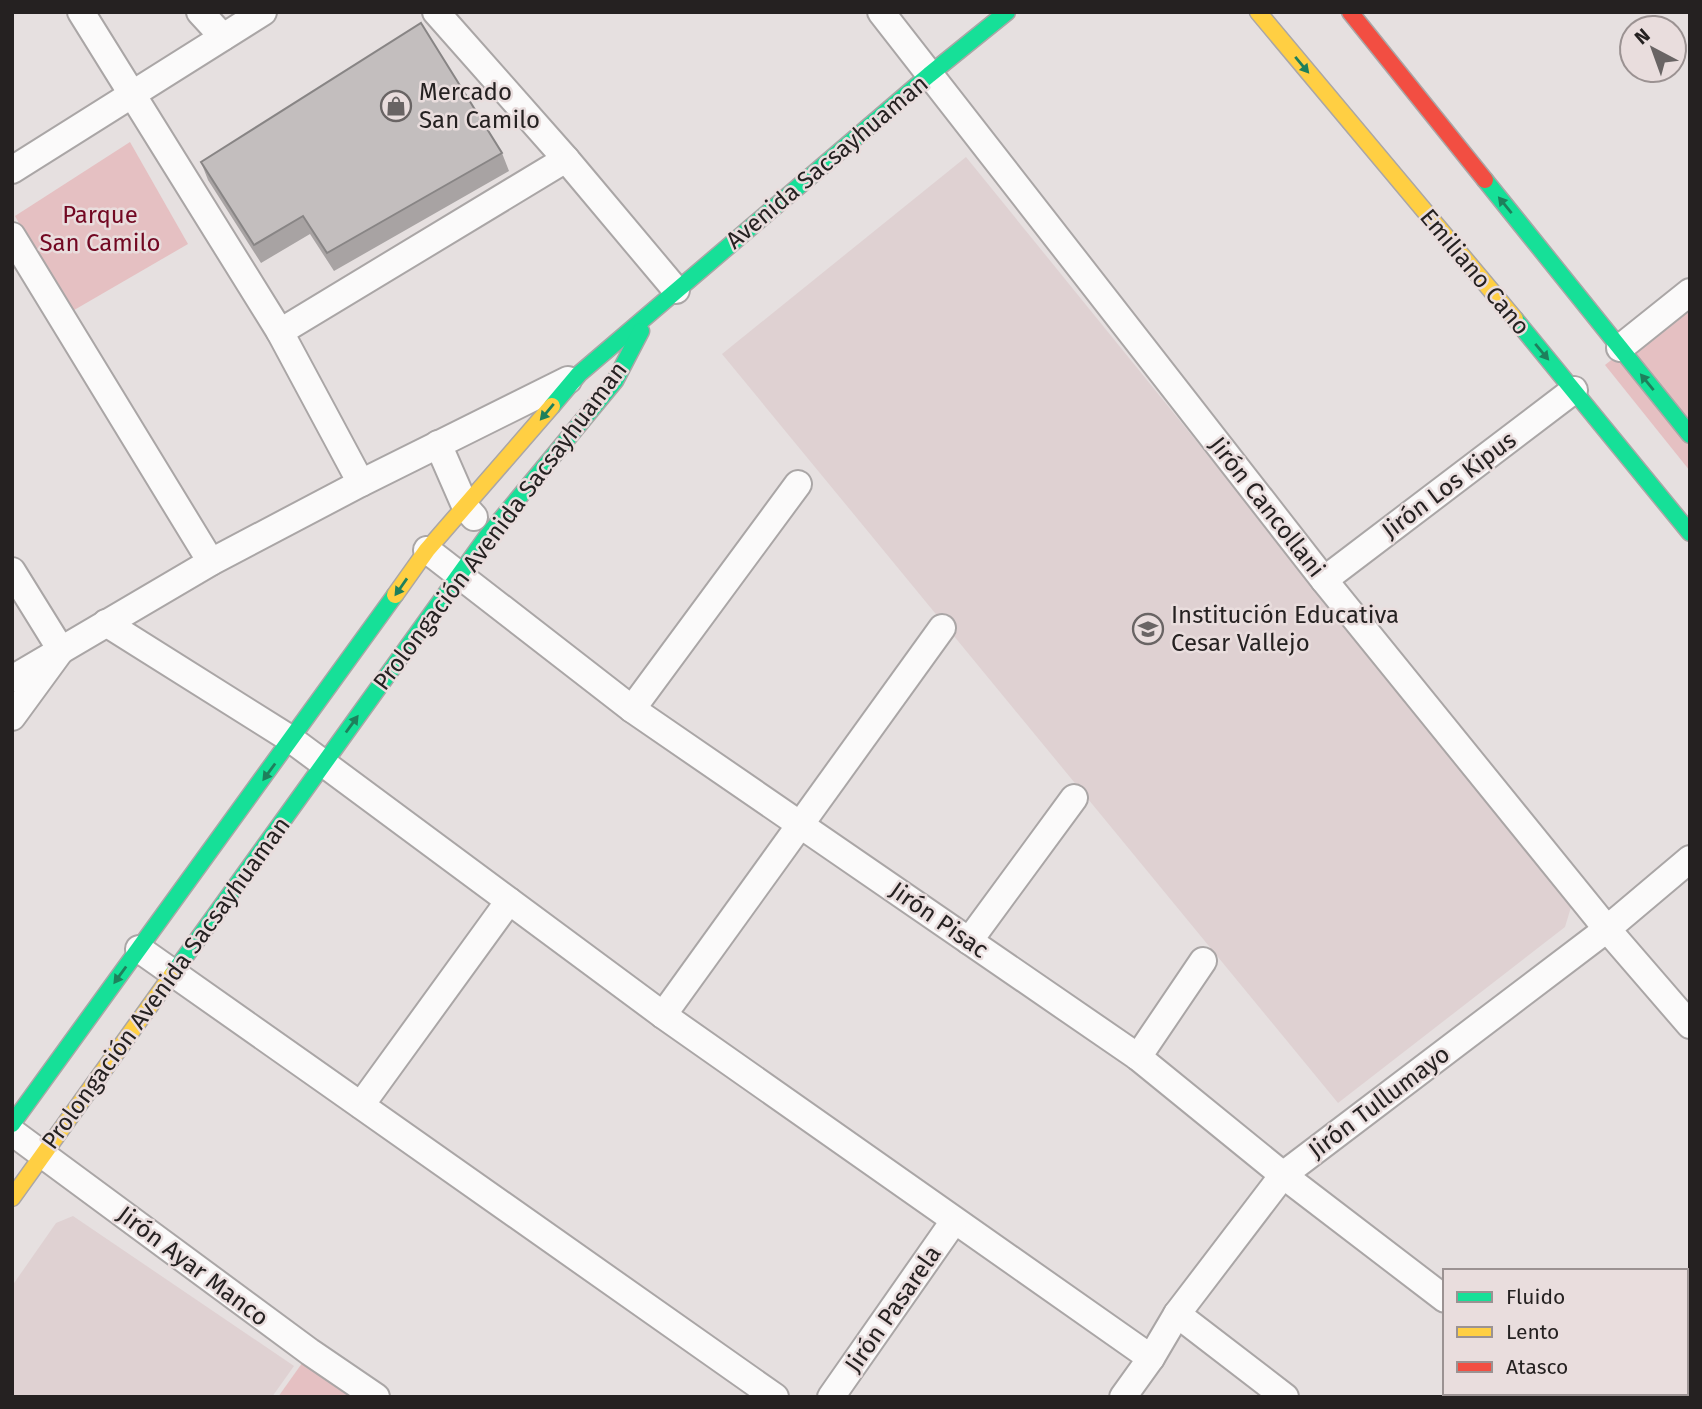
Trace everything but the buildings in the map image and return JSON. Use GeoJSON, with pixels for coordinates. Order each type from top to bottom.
{"type":"FeatureCollection","features":[{"type":"Feature","properties":{"kind":"street"},"geometry":{"type":"LineString","coordinates":[[81,12],[281,332],[360,483]]}},
{"type":"Feature","properties":{"kind":"street"},"geometry":{"type":"LineString","coordinates":[[200,12],[223,37]]}},
{"type":"Feature","properties":{"kind":"street"},"geometry":{"type":"LineString","coordinates":[[12,170],[263,12]]}},
{"type":"Feature","properties":{"kind":"street","name":"Jirón Cancollani"},"geometry":{"type":"LineString","coordinates":[[881,12],[1324,580],[1607,929],[1690,1025]]}},
{"type":"Feature","properties":{"kind":"street","name":"Avenida Sacsayhuaman"},"geometry":{"type":"LineString","coordinates":[[649,314],[929,75],[1007,12]]}},
{"type":"Feature","properties":{"kind":"street","name":"Emiliano Cano"},"geometry":{"type":"LineString","coordinates":[[1258,12],[1690,533]]}},
{"type":"Feature","properties":{"kind":"street"},"geometry":{"type":"LineString","coordinates":[[1350,12],[1690,435]]}},
{"type":"Feature","properties":{"kind":"street"},"geometry":{"type":"LineString","coordinates":[[418,33],[438,15],[566,159],[676,290]]}},
{"type":"Feature","properties":{"kind":"street"},"geometry":{"type":"LineString","coordinates":[[281,332],[566,159]]}},
{"type":"Feature","properties":{"kind":"street"},"geometry":{"type":"LineString","coordinates":[[187,184],[210,169]]}},
{"type":"Feature","properties":{"kind":"street"},"geometry":{"type":"LineString","coordinates":[[12,236],[211,562]]}},
{"type":"Feature","properties":{"kind":"street"},"geometry":{"type":"LineString","coordinates":[[1620,348],[1690,292]]}},
{"type":"Feature","properties":{"kind":"street","name":"Prolongación Avenida Sacsayhuaman"},"geometry":{"type":"LineString","coordinates":[[12,1124],[427,550],[579,374],[649,314]]}},
{"type":"Feature","properties":{"kind":"street","name":"Prolongación Avenida Sacsayhuaman"},"geometry":{"type":"LineString","coordinates":[[12,1198],[488,535],[615,381],[649,314]]}},
{"type":"Feature","properties":{"kind":"street"},"geometry":{"type":"LineString","coordinates":[[12,679],[211,562],[360,483],[579,374],[615,381]]}},
{"type":"Feature","properties":{"kind":"street","name":"Jirón Los Kipus"},"geometry":{"type":"LineString","coordinates":[[1324,580],[1574,390]]}},
{"type":"Feature","properties":{"kind":"street"},"geometry":{"type":"LineString","coordinates":[[438,444],[466,508],[488,535]]}},
{"type":"Feature","properties":{"kind":"street"},"geometry":{"type":"LineString","coordinates":[[632,709],[798,484]]}},
{"type":"Feature","properties":{"kind":"street","name":"Jirón Pisac"},"geometry":{"type":"LineString","coordinates":[[427,550],[632,709],[1138,1057],[1283,1175],[1443,1297]]}},
{"type":"Feature","properties":{"kind":"street"},"geometry":{"type":"LineString","coordinates":[[12,571],[61,650]]}},
{"type":"Feature","properties":{"kind":"street"},"geometry":{"type":"LineString","coordinates":[[106,624],[292,740],[663,1015],[1151,1358]]}},
{"type":"Feature","properties":{"kind":"street"},"geometry":{"type":"LineString","coordinates":[[663,1015],[942,628]]}},
{"type":"Feature","properties":{"kind":"street"},"geometry":{"type":"LineString","coordinates":[[12,717],[61,650]]}},
{"type":"Feature","properties":{"kind":"street"},"geometry":{"type":"LineString","coordinates":[[969,941],[1074,798]]}},
{"type":"Feature","properties":{"kind":"street","name":"Jirón Tullumayo"},"geometry":{"type":"LineString","coordinates":[[1123,1397],[1151,1358],[1177,1314],[1283,1175],[1607,929],[1690,859]]}},
{"type":"Feature","properties":{"kind":"street"},"geometry":{"type":"LineString","coordinates":[[361,1105],[509,901]]}},
{"type":"Feature","properties":{"kind":"street"},"geometry":{"type":"LineString","coordinates":[[139,949],[775,1397]]}},
{"type":"Feature","properties":{"kind":"street"},"geometry":{"type":"LineString","coordinates":[[1138,1057],[1203,961]]}},
{"type":"Feature","properties":{"kind":"street","name":"Jirón Ayar Manco"},"geometry":{"type":"LineString","coordinates":[[12,1132],[310,1353],[376,1397]]}},
{"type":"Feature","properties":{"kind":"street","name":"Jirón Pasarela"},"geometry":{"type":"LineString","coordinates":[[831,1397],[954,1221]]}},
{"type":"Feature","properties":{"kind":"street"},"geometry":{"type":"LineString","coordinates":[[1177,1314],[1285,1397]]}},
{"type":"Feature","properties":{"kind":"shaded area","name":"Institución Educativa Cesar Vallejo"},"geometry":{"type":"Polygon","coordinates":[[[966,157],[1572,904],[1565,927],[1338,1103],[722,354],[966,157]]]}},
{"type":"Feature","properties":{"kind":"shaded area"},"geometry":{"type":"Polygon","coordinates":[[[73,1216],[294,1366],[272,1397],[12,1397],[12,1286],[56,1223],[73,1216]]]}},
{"type":"Feature","properties":{"kind":"green space","name":"Parque San Camilo"},"geometry":{"type":"Polygon","coordinates":[[[130,142],[188,244],[69,313],[15,216],[130,142]]]}},
{"type":"Feature","properties":{"kind":"green space"},"geometry":{"type":"Polygon","coordinates":[[[1690,298],[1690,471],[1605,365],[1690,298]]]}},
{"type":"Feature","properties":{"kind":"green space"},"geometry":{"type":"Polygon","coordinates":[[[310,1352],[376,1397],[278,1397],[310,1352]]]}},
{"type":"Feature","properties":{"kind":"traffic: fast"},"geometry":{"type":"LineString","coordinates":[[552,406],[579,374],[929,75],[1007,12]]}},
{"type":"Feature","properties":{"kind":"traffic: fast"},"geometry":{"type":"LineString","coordinates":[[1485,180],[1690,435]]}},
{"type":"Feature","properties":{"kind":"traffic: fast"},"geometry":{"type":"LineString","coordinates":[[1515,319],[1690,533]]}},
{"type":"Feature","properties":{"kind":"traffic: fast"},"geometry":{"type":"LineString","coordinates":[[172,975],[488,535],[615,381],[641,331]]}},
{"type":"Feature","properties":{"kind":"traffic: fast"},"geometry":{"type":"LineString","coordinates":[[12,1124],[395,595]]}},
{"type":"Feature","properties":{"kind":"traffic: slow"},"geometry":{"type":"LineString","coordinates":[[1258,12],[1515,319]]}},
{"type":"Feature","properties":{"kind":"traffic: slow"},"geometry":{"type":"LineString","coordinates":[[395,595],[427,550],[552,406]]}},
{"type":"Feature","properties":{"kind":"traffic: slow"},"geometry":{"type":"LineString","coordinates":[[12,1198],[172,975]]}},
{"type":"Feature","properties":{"kind":"traffic: jam"},"geometry":{"type":"LineString","coordinates":[[1350,12],[1485,180]]}},
{"type":"Feature","properties":{"kind":"place","name":"Mercado San Camilo"},"geometry":{"type":"Point","coordinates":[396,106]}},
{"type":"Feature","properties":{"kind":"place","name":"Institución Educativa Cesar Vallejo"},"geometry":{"type":"Point","coordinates":[1148,629]}}]}
